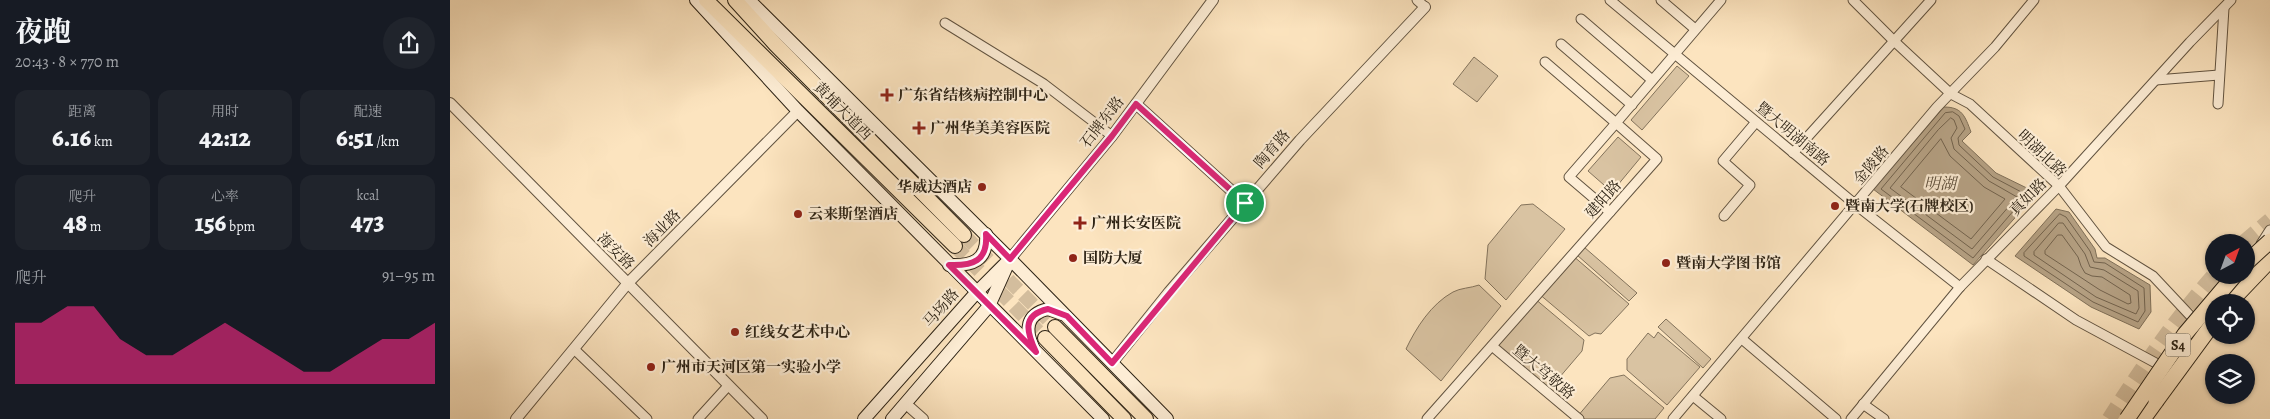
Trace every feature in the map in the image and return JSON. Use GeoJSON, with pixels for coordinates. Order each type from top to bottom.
{"type":"FeatureCollection","features":[{"type":"Feature","properties":{"kind":"highway"},"geometry":{"type":"LineString","coordinates":[[2255,255],[2270,241]]}},
{"type":"Feature","properties":{"kind":"highway"},"geometry":{"type":"LineString","coordinates":[[2238,294],[2270,260]]}},
{"type":"Feature","properties":{"kind":"highway","name":"S4"},"geometry":{"type":"LineString","coordinates":[[2127,419],[2185,334],[2227,284]]}},
{"type":"Feature","properties":{"kind":"highway","name":"S4"},"geometry":{"type":"LineString","coordinates":[[2144,419],[2205,333]]}},
{"type":"Feature","properties":{"kind":"main road"},"geometry":{"type":"LineString","coordinates":[[696,0],[798,111],[976,293],[1103,419]]}},
{"type":"Feature","properties":{"kind":"main road","name":"黄埔大道西"},"geometry":{"type":"LineString","coordinates":[[706,0],[959,240],[735,0]]}},
{"type":"Feature","properties":{"kind":"main road"},"geometry":{"type":"LineString","coordinates":[[748,0],[986,234],[1167,419]]}},
{"type":"Feature","properties":{"kind":"main road"},"geometry":{"type":"LineString","coordinates":[[949,265],[970,265],[976,262],[985,250],[986,234]]}},
{"type":"Feature","properties":{"kind":"main road"},"geometry":{"type":"LineString","coordinates":[[892,419],[989,306],[1010,259]]}},
{"type":"Feature","properties":{"kind":"main road","name":"马场路"},"geometry":{"type":"LineString","coordinates":[[864,419],[976,293],[1010,259]]}},
{"type":"Feature","properties":{"kind":"main road"},"geometry":{"type":"LineString","coordinates":[[1036,352],[1028,330],[1028,323],[1034,316],[1048,309],[1067,316]]}},
{"type":"Feature","properties":{"kind":"main road"},"geometry":{"type":"LineString","coordinates":[[1055,327],[1146,419]]}},
{"type":"Feature","properties":{"kind":"main road"},"geometry":{"type":"LineString","coordinates":[[1045,338],[1124,419]]}},
{"type":"Feature","properties":{"kind":"street","name":"石牌东路"},"geometry":{"type":"LineString","coordinates":[[1010,259],[1112,136],[1213,0]]}},
{"type":"Feature","properties":{"kind":"street","name":"暨大明湖南路"},"geometry":{"type":"LineString","coordinates":[[1610,0],[1856,205],[1960,287]]}},
{"type":"Feature","properties":{"kind":"street"},"geometry":{"type":"LineString","coordinates":[[1661,0],[1696,29]]}},
{"type":"Feature","properties":{"kind":"street","name":"明湖北路"},"geometry":{"type":"LineString","coordinates":[[1853,0],[1951,94],[1970,104],[2058,186],[2106,247],[2153,276],[2205,319]]}},
{"type":"Feature","properties":{"kind":"street"},"geometry":{"type":"LineString","coordinates":[[1794,153],[1931,0]]}},
{"type":"Feature","properties":{"kind":"street","name":"金陵路"},"geometry":{"type":"LineString","coordinates":[[1673,419],[1937,107],[1951,94],[2034,0]]}},
{"type":"Feature","properties":{"kind":"street","name":"真如路"},"geometry":{"type":"LineString","coordinates":[[1851,419],[1960,287],[2058,186],[2231,0]]}},
{"type":"Feature","properties":{"kind":"street"},"geometry":{"type":"LineString","coordinates":[[1610,212],[1569,177],[1719,1]]}},
{"type":"Feature","properties":{"kind":"street","name":"陶育路"},"geometry":{"type":"LineString","coordinates":[[1112,363],[1245,203],[1421,4]]}},
{"type":"Feature","properties":{"kind":"street"},"geometry":{"type":"LineString","coordinates":[[2218,104],[2224,8]]}},
{"type":"Feature","properties":{"kind":"street"},"geometry":{"type":"LineString","coordinates":[[1581,19],[1652,80]]}},
{"type":"Feature","properties":{"kind":"street"},"geometry":{"type":"LineString","coordinates":[[946,23],[1044,84],[1112,136]]}},
{"type":"Feature","properties":{"kind":"street"},"geometry":{"type":"LineString","coordinates":[[1561,44],[1632,105]]}},
{"type":"Feature","properties":{"kind":"street"},"geometry":{"type":"LineString","coordinates":[[1545,62],[1616,123]]}},
{"type":"Feature","properties":{"kind":"street"},"geometry":{"type":"LineString","coordinates":[[2156,80],[2219,75]]}},
{"type":"Feature","properties":{"kind":"street","name":"海安路"},"geometry":{"type":"LineString","coordinates":[[450,103],[762,419]]}},
{"type":"Feature","properties":{"kind":"street"},"geometry":{"type":"LineString","coordinates":[[1136,104],[1245,203]]}},
{"type":"Feature","properties":{"kind":"street","name":"海业路"},"geometry":{"type":"LineString","coordinates":[[516,419],[628,283],[798,111]]}},
{"type":"Feature","properties":{"kind":"street"},"geometry":{"type":"LineString","coordinates":[[1724,216],[1750,185],[1722,161],[1756,122]]}},
{"type":"Feature","properties":{"kind":"street","name":"建阳路"},"geometry":{"type":"LineString","coordinates":[[1427,419],[1657,159],[1616,123]]}},
{"type":"Feature","properties":{"kind":"street"},"geometry":{"type":"LineString","coordinates":[[2255,254],[2270,230]]}},
{"type":"Feature","properties":{"kind":"street"},"geometry":{"type":"LineString","coordinates":[[1986,259],[2076,320],[2176,374]]}},
{"type":"Feature","properties":{"kind":"street"},"geometry":{"type":"LineString","coordinates":[[2144,419],[2205,333]]}},
{"type":"Feature","properties":{"kind":"street"},"geometry":{"type":"LineString","coordinates":[[1742,339],[1836,419]]}},
{"type":"Feature","properties":{"kind":"street","name":"暨大笃敬路"},"geometry":{"type":"LineString","coordinates":[[1492,346],[1579,419]]}},
{"type":"Feature","properties":{"kind":"street"},"geometry":{"type":"LineString","coordinates":[[574,349],[647,419]]}},
{"type":"Feature","properties":{"kind":"street"},"geometry":{"type":"LineString","coordinates":[[698,419],[728,386]]}},
{"type":"Feature","properties":{"kind":"street"},"geometry":{"type":"LineString","coordinates":[[1693,396],[1720,419]]}},
{"type":"Feature","properties":{"kind":"street"},"geometry":{"type":"LineString","coordinates":[[905,403],[923,419]]}},
{"type":"Feature","properties":{"kind":"street"},"geometry":{"type":"LineString","coordinates":[[1863,404],[1884,419]]}},
{"type":"Feature","properties":{"kind":"shaded area"},"geometry":{"type":"Polygon","coordinates":[[[1474,57],[1498,76],[1477,102],[1453,84],[1474,57]]]}},
{"type":"Feature","properties":{"kind":"shaded area"},"geometry":{"type":"Polygon","coordinates":[[[1677,66],[1689,76],[1642,130],[1631,120],[1677,66]]]}},
{"type":"Feature","properties":{"kind":"shaded area"},"geometry":{"type":"Polygon","coordinates":[[[1618,137],[1641,157],[1612,192],[1588,171],[1618,137]]]}},
{"type":"Feature","properties":{"kind":"shaded area"},"geometry":{"type":"Polygon","coordinates":[[[1533,204],[1565,229],[1506,300],[1485,279],[1488,245],[1521,205],[1533,204]]]}},
{"type":"Feature","properties":{"kind":"shaded area"},"geometry":{"type":"Polygon","coordinates":[[[1584,247],[1637,293],[1629,301],[1577,255],[1584,247]]]}},
{"type":"Feature","properties":{"kind":"shaded area"},"geometry":{"type":"Polygon","coordinates":[[[1572,255],[1629,304],[1601,334],[1595,333],[1589,336],[1538,293],[1572,255]]]}},
{"type":"Feature","properties":{"kind":"shaded area"},"geometry":{"type":"Polygon","coordinates":[[[1479,285],[1501,306],[1441,381],[1406,349],[1419,325],[1438,303],[1456,291],[1479,285]]]}},
{"type":"Feature","properties":{"kind":"shaded area"},"geometry":{"type":"Polygon","coordinates":[[[1534,298],[1584,340],[1582,351],[1547,392],[1492,346],[1534,298]]]}},
{"type":"Feature","properties":{"kind":"shaded area"},"geometry":{"type":"Polygon","coordinates":[[[1666,319],[1711,359],[1703,368],[1658,327],[1666,319]]]}},
{"type":"Feature","properties":{"kind":"shaded area"},"geometry":{"type":"Polygon","coordinates":[[[1658,332],[1700,367],[1667,405],[1627,370],[1627,359],[1648,333],[1654,338],[1658,332]]]}},
{"type":"Feature","properties":{"kind":"shaded area"},"geometry":{"type":"Polygon","coordinates":[[[1624,375],[1664,408],[1655,419],[1579,419],[1577,417],[1610,378],[1624,375]]]}},
{"type":"Feature","properties":{"kind":"water","name":"明湖"},"geometry":{"type":"Polygon","coordinates":[[[1944,107],[1950,107],[1962,114],[1971,132],[1962,141],[1996,173],[2037,193],[1973,265],[1873,189],[1944,107]]]}},
{"type":"Feature","properties":{"kind":"water"},"geometry":{"type":"Polygon","coordinates":[[[2056,209],[2069,212],[2095,249],[2097,258],[2105,258],[2150,285],[2151,312],[2139,329],[2091,307],[2015,256],[2056,209]]]}},
{"type":"Feature","properties":{"kind":"tunnel"},"geometry":{"type":"LineString","coordinates":[[2253,234],[2270,220]]}},
{"type":"Feature","properties":{"kind":"tunnel"},"geometry":{"type":"LineString","coordinates":[[964,235],[1055,327]]}},
{"type":"Feature","properties":{"kind":"tunnel"},"geometry":{"type":"LineString","coordinates":[[955,246],[1045,338]]}},
{"type":"Feature","properties":{"kind":"tunnel"},"geometry":{"type":"LineString","coordinates":[[2109,419],[2159,345],[2207,284]]}},
{"type":"Feature","properties":{"kind":"place","name":"广东省结核病控制中心"},"geometry":{"type":"Point","coordinates":[887,95]}},
{"type":"Feature","properties":{"kind":"place","name":"广州华美美容医院"},"geometry":{"type":"Point","coordinates":[919,128]}},
{"type":"Feature","properties":{"kind":"place","name":"华威达酒店"},"geometry":{"type":"Point","coordinates":[982,187]}},
{"type":"Feature","properties":{"kind":"place","name":"暨南大学(石牌校区)"},"geometry":{"type":"Point","coordinates":[1835,206]}},
{"type":"Feature","properties":{"kind":"place","name":"云来斯堡酒店"},"geometry":{"type":"Point","coordinates":[798,214]}},
{"type":"Feature","properties":{"kind":"place","name":"广州长安医院"},"geometry":{"type":"Point","coordinates":[1080,223]}},
{"type":"Feature","properties":{"kind":"place","name":"国防大厦"},"geometry":{"type":"Point","coordinates":[1073,258]}},
{"type":"Feature","properties":{"kind":"place","name":"暨南大学图书馆"},"geometry":{"type":"Point","coordinates":[1666,263]}},
{"type":"Feature","properties":{"kind":"place","name":"红线女艺术中心"},"geometry":{"type":"Point","coordinates":[735,332]}},
{"type":"Feature","properties":{"kind":"place","name":"广州市天河区第一实验小学"},"geometry":{"type":"Point","coordinates":[651,367]}},
{"type":"Feature","properties":{"kind":"route"},"geometry":{"type":"LineString","coordinates":[[1136,104],[1245,203],[1169,292],[1112,363],[1067,316],[1048,309],[1040,311],[1028,323],[1029,337],[1036,352],[949,265],[970,265],[976,262],[985,250],[986,234],[1010,259],[1112,136],[1136,104]]}}]}
